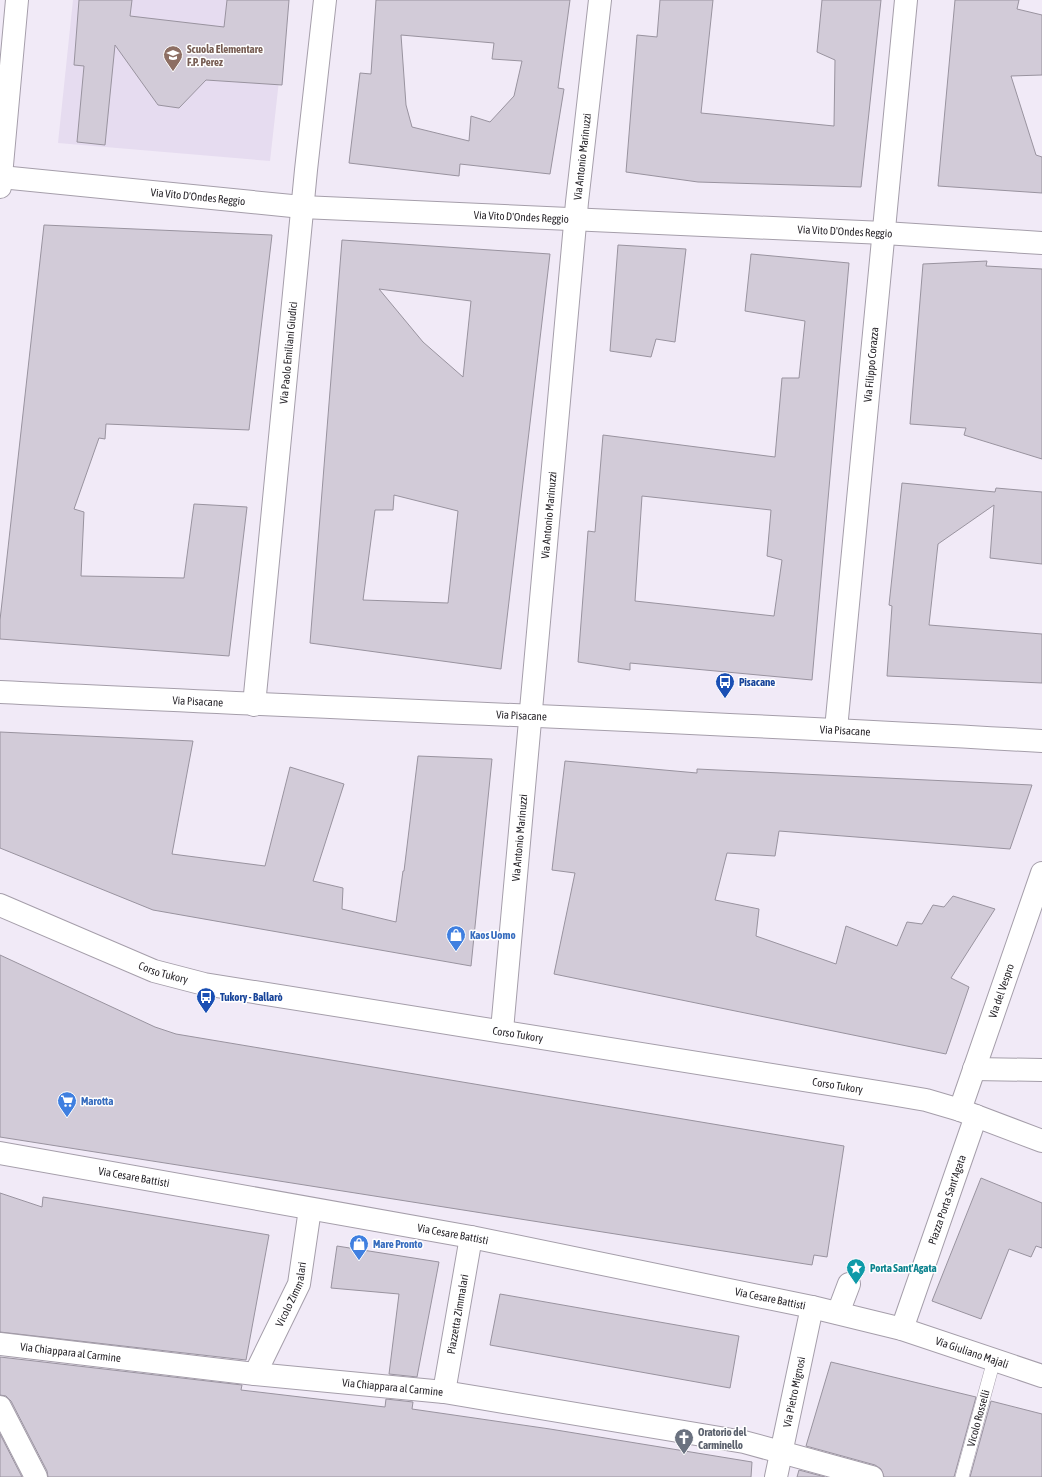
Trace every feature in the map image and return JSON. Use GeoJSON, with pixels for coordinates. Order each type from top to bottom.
{"type":"FeatureCollection","features":[{"type":"Feature","properties":{"kind":"street"},"geometry":{"type":"LineString","coordinates":[[0,182],[17,0]]}},
{"type":"Feature","properties":{"kind":"street","name":"Via Paolo Emiliani Giudici"},"geometry":{"type":"LineString","coordinates":[[254,705],[302,207],[326,0]]}},
{"type":"Feature","properties":{"kind":"street","name":"Via Antonio Marinuzzi"},"geometry":{"type":"LineString","coordinates":[[502,1030],[576,219],[600,0]]}},
{"type":"Feature","properties":{"kind":"street","name":"Via Filippo Corazza"},"geometry":{"type":"LineString","coordinates":[[836,729],[906,0]]}},
{"type":"Feature","properties":{"kind":"street","name":"Via Vito D'Ondes Reggio"},"geometry":{"type":"LineString","coordinates":[[0,182],[302,207],[884,233],[1042,243]]}},
{"type":"Feature","properties":{"kind":"street","name":"Via Pisacane"},"geometry":{"type":"LineString","coordinates":[[0,692],[254,705],[836,729],[1042,741]]}},
{"type":"Feature","properties":{"kind":"street","name":"Via del Vespro"},"geometry":{"type":"LineString","coordinates":[[968,1113],[974,1069],[1042,873]]}},
{"type":"Feature","properties":{"kind":"street","name":"Corso Tukory"},"geometry":{"type":"LineString","coordinates":[[0,905],[111,954],[154,971],[204,984],[502,1030],[926,1100],[968,1113],[1042,1141]]}},
{"type":"Feature","properties":{"kind":"street"},"geometry":{"type":"LineString","coordinates":[[974,1069],[1042,1070]]}},
{"type":"Feature","properties":{"kind":"street","name":"Piazza Porta Sant'Agata"},"geometry":{"type":"LineString","coordinates":[[902,1329],[968,1113]]}},
{"type":"Feature","properties":{"kind":"street","name":"Via Cesare Battisti"},"geometry":{"type":"LineString","coordinates":[[0,1153],[471,1237],[812,1307],[902,1329]]}},
{"type":"Feature","properties":{"kind":"street","name":"Vicolo Zimmalari"},"geometry":{"type":"LineString","coordinates":[[255,1374],[299,1284],[310,1209]]}},
{"type":"Feature","properties":{"kind":"street","name":"Piazzetta Zimmalari"},"geometry":{"type":"LineString","coordinates":[[444,1392],[471,1237]]}},
{"type":"Feature","properties":{"kind":"street"},"geometry":{"type":"LineString","coordinates":[[838,1313],[849,1284]]}},
{"type":"Feature","properties":{"kind":"street","name":"Via Pietro Mignosi"},"geometry":{"type":"LineString","coordinates":[[776,1477],[812,1307]]}},
{"type":"Feature","properties":{"kind":"street","name":"Via Giuliano Majali"},"geometry":{"type":"LineString","coordinates":[[902,1329],[1042,1376]]}},
{"type":"Feature","properties":{"kind":"street","name":"Via Chiappara al Carmine"},"geometry":{"type":"LineString","coordinates":[[0,1344],[255,1374],[444,1392],[744,1442],[872,1477]]}},
{"type":"Feature","properties":{"kind":"street"},"geometry":{"type":"LineString","coordinates":[[0,1407],[36,1477]]}},
{"type":"Feature","properties":{"kind":"lane","name":"Vicolo Rosselli"},"geometry":{"type":"LineString","coordinates":[[962,1477],[994,1360]]}},
{"type":"Feature","properties":{"kind":"shaded area","name":"Scuola Elementare F.P. Perez"},"geometry":{"type":"Polygon","coordinates":[[[73,0],[288,0],[270,161],[58,143],[73,0]]]}},
{"type":"Feature","properties":{"kind":"building"},"geometry":{"type":"Polygon","coordinates":[[[79,0],[132,0],[130,16],[224,27],[227,0],[289,0],[282,85],[206,80],[179,108],[158,105],[115,45],[105,145],[77,142],[84,66],[74,65],[79,0]]]}},
{"type":"Feature","properties":{"kind":"building"},"geometry":{"type":"Polygon","coordinates":[[[376,0],[570,0],[558,88],[564,89],[550,174],[460,164],[459,176],[349,163],[360,73],[371,74],[376,0]],[[401,35],[406,105],[412,127],[469,141],[471,116],[490,122],[514,96],[522,61],[492,59],[494,43],[401,35]]]}},
{"type":"Feature","properties":{"kind":"building"},"geometry":{"type":"Polygon","coordinates":[[[660,0],[713,0],[701,113],[834,126],[835,60],[817,52],[822,0],[881,0],[861,187],[698,182],[626,172],[637,35],[657,37],[660,0]]]}},
{"type":"Feature","properties":{"kind":"building"},"geometry":{"type":"Polygon","coordinates":[[[955,0],[1019,0],[1017,9],[1042,15],[1042,75],[1011,76],[1036,155],[1042,157],[1042,193],[938,186],[955,0]]]}},
{"type":"Feature","properties":{"kind":"building"},"geometry":{"type":"Polygon","coordinates":[[[44,225],[272,235],[249,430],[106,424],[105,439],[99,438],[74,509],[84,512],[81,576],[184,578],[194,504],[247,507],[229,656],[0,639],[0,620],[44,225]]]}},
{"type":"Feature","properties":{"kind":"building"},"geometry":{"type":"Polygon","coordinates":[[[342,240],[550,254],[501,669],[310,643],[342,240]],[[379,289],[423,342],[463,377],[471,301],[379,289]],[[394,495],[393,510],[375,510],[363,600],[448,603],[458,511],[394,495]]]}},
{"type":"Feature","properties":{"kind":"building"},"geometry":{"type":"Polygon","coordinates":[[[618,245],[686,249],[675,342],[656,339],[651,357],[610,351],[618,245]]]}},
{"type":"Feature","properties":{"kind":"building"},"geometry":{"type":"Polygon","coordinates":[[[751,254],[849,263],[812,680],[630,663],[630,670],[578,662],[588,531],[595,532],[603,435],[775,457],[782,378],[799,378],[805,321],[745,311],[751,254]],[[642,496],[635,601],[774,616],[782,560],[767,556],[771,510],[642,496]]]}},
{"type":"Feature","properties":{"kind":"building"},"geometry":{"type":"Polygon","coordinates":[[[987,261],[986,266],[1042,269],[1042,459],[964,435],[966,428],[910,424],[923,264],[987,261]]]}},
{"type":"Feature","properties":{"kind":"building"},"geometry":{"type":"Polygon","coordinates":[[[902,483],[995,492],[996,488],[1042,492],[1042,564],[990,558],[994,505],[938,544],[929,625],[1042,634],[1042,683],[887,676],[892,606],[889,605],[902,483]]]}},
{"type":"Feature","properties":{"kind":"building"},"geometry":{"type":"Polygon","coordinates":[[[0,732],[193,741],[172,854],[265,866],[290,767],[344,784],[313,881],[343,888],[342,909],[396,922],[404,871],[418,756],[492,759],[471,966],[153,910],[0,848],[0,732]]]}},
{"type":"Feature","properties":{"kind":"building"},"geometry":{"type":"Polygon","coordinates":[[[565,761],[697,773],[697,769],[1032,785],[1010,849],[779,831],[775,856],[727,853],[715,900],[759,909],[756,936],[836,964],[846,926],[897,946],[907,922],[922,924],[933,905],[944,907],[953,896],[995,909],[951,978],[969,987],[946,1054],[554,974],[575,873],[552,870],[565,761]]]}},
{"type":"Feature","properties":{"kind":"building"},"geometry":{"type":"Polygon","coordinates":[[[0,955],[155,1027],[176,1034],[844,1146],[827,1257],[814,1255],[812,1265],[0,1137],[0,955]]]}},
{"type":"Feature","properties":{"kind":"building"},"geometry":{"type":"Polygon","coordinates":[[[981,1178],[1042,1203],[1042,1248],[1036,1246],[1031,1257],[1009,1249],[981,1319],[932,1301],[981,1178]]]}},
{"type":"Feature","properties":{"kind":"building"},"geometry":{"type":"Polygon","coordinates":[[[0,1193],[42,1207],[43,1197],[269,1235],[246,1360],[0,1332],[0,1193]]]}},
{"type":"Feature","properties":{"kind":"building"},"geometry":{"type":"Polygon","coordinates":[[[337,1246],[439,1262],[417,1377],[389,1374],[399,1294],[331,1288],[337,1246]]]}},
{"type":"Feature","properties":{"kind":"building"},"geometry":{"type":"Polygon","coordinates":[[[500,1294],[739,1336],[730,1388],[490,1345],[500,1294]]]}},
{"type":"Feature","properties":{"kind":"building"},"geometry":{"type":"Polygon","coordinates":[[[0,1357],[242,1385],[241,1390],[385,1407],[386,1399],[413,1402],[412,1409],[550,1429],[752,1462],[751,1477],[48,1477],[47,1471],[11,1401],[6,1396],[0,1395],[0,1357]]]}},
{"type":"Feature","properties":{"kind":"building"},"geometry":{"type":"Polygon","coordinates":[[[831,1362],[976,1397],[954,1477],[884,1477],[881,1469],[875,1465],[806,1446],[831,1362]]]}},
{"type":"Feature","properties":{"kind":"building"},"geometry":{"type":"Polygon","coordinates":[[[991,1401],[1042,1414],[1042,1477],[970,1477],[991,1401]]]}},
{"type":"Feature","properties":{"kind":"building"},"geometry":{"type":"Polygon","coordinates":[[[0,1434],[22,1477],[0,1477],[0,1434]]]}},
{"type":"Feature","properties":{"kind":"building"},"geometry":{"type":"Polygon","coordinates":[[[799,1470],[825,1477],[797,1477],[799,1470]]]}},
{"type":"Feature","properties":{"kind":"place","name":"Scuola Elementare F.P. Perez"},"geometry":{"type":"Point","coordinates":[173,72]}},
{"type":"Feature","properties":{"kind":"place","name":"Pisacane"},"geometry":{"type":"Point","coordinates":[725,699]}},
{"type":"Feature","properties":{"kind":"place","name":"Kaos Uomo"},"geometry":{"type":"Point","coordinates":[456,952]}},
{"type":"Feature","properties":{"kind":"place","name":"Tukory - Ballarò"},"geometry":{"type":"Point","coordinates":[206,1014]}},
{"type":"Feature","properties":{"kind":"place","name":"Marotta"},"geometry":{"type":"Point","coordinates":[67,1118]}},
{"type":"Feature","properties":{"kind":"place","name":"Mare Pronto"},"geometry":{"type":"Point","coordinates":[359,1261]}},
{"type":"Feature","properties":{"kind":"place","name":"Porta Sant'Agata"},"geometry":{"type":"Point","coordinates":[856,1285]}},
{"type":"Feature","properties":{"kind":"place","name":"Oratorio del Carminello"},"geometry":{"type":"Point","coordinates":[684,1455]}}]}
